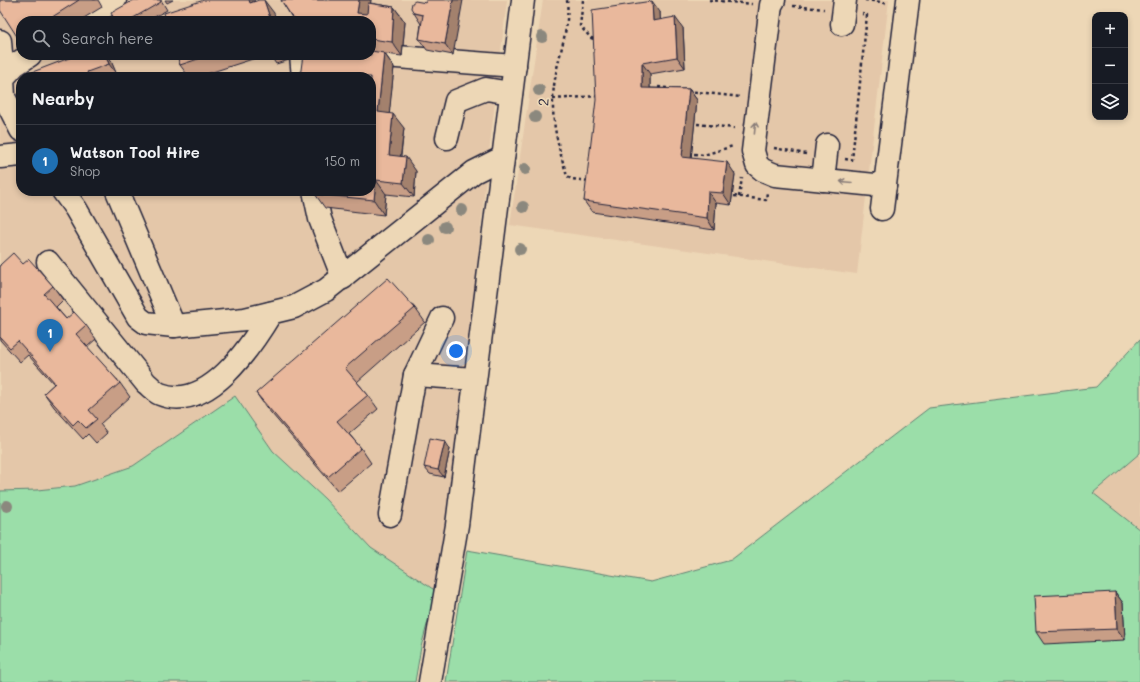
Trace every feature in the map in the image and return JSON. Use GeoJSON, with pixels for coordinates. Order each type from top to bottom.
{"type":"FeatureCollection","features":[{"type":"Feature","properties":{"kind":"street"},"geometry":{"type":"LineString","coordinates":[[91,16],[115,0]]}},
{"type":"Feature","properties":{"kind":"street"},"geometry":{"type":"LineString","coordinates":[[430,682],[457,525],[523,0]]}},
{"type":"Feature","properties":{"kind":"street"},"geometry":{"type":"LineString","coordinates":[[774,0],[771,5],[753,151],[757,165],[762,170],[775,174],[885,186]]}},
{"type":"Feature","properties":{"kind":"street"},"geometry":{"type":"LineString","coordinates":[[842,24],[845,0]]}},
{"type":"Feature","properties":{"kind":"street"},"geometry":{"type":"LineString","coordinates":[[882,209],[899,3]]}},
{"type":"Feature","properties":{"kind":"street"},"geometry":{"type":"LineString","coordinates":[[0,42],[2,86],[16,118]]}},
{"type":"Feature","properties":{"kind":"street"},"geometry":{"type":"LineString","coordinates":[[376,55],[515,66]]}},
{"type":"Feature","properties":{"kind":"street"},"geometry":{"type":"LineString","coordinates":[[2,86],[15,65],[22,60]]}},
{"type":"Feature","properties":{"kind":"street"},"geometry":{"type":"LineString","coordinates":[[301,60],[303,72]]}},
{"type":"Feature","properties":{"kind":"street"},"geometry":{"type":"LineString","coordinates":[[447,138],[456,101],[486,89],[511,93]]}},
{"type":"Feature","properties":{"kind":"street"},"geometry":{"type":"LineString","coordinates":[[823,180],[826,151]]}},
{"type":"Feature","properties":{"kind":"street"},"geometry":{"type":"LineString","coordinates":[[0,157],[16,155]]}},
{"type":"Feature","properties":{"kind":"street"},"geometry":{"type":"LineString","coordinates":[[66,196],[138,318],[146,323],[174,326],[245,319],[294,307],[326,290],[343,278],[474,172],[502,158]]}},
{"type":"Feature","properties":{"kind":"street"},"geometry":{"type":"LineString","coordinates":[[119,196],[174,326]]}},
{"type":"Feature","properties":{"kind":"street"},"geometry":{"type":"LineString","coordinates":[[315,196],[320,219],[343,278]]}},
{"type":"Feature","properties":{"kind":"street"},"geometry":{"type":"LineString","coordinates":[[48,262],[146,383],[160,394],[181,397],[200,393],[227,372],[254,342],[271,313]]}},
{"type":"Feature","properties":{"kind":"street"},"geometry":{"type":"LineString","coordinates":[[390,515],[415,375],[442,318]]}},
{"type":"Feature","properties":{"kind":"street"},"geometry":{"type":"LineString","coordinates":[[415,375],[475,379]]}},
{"type":"Feature","properties":{"kind":"path","name":"2"},"geometry":{"type":"LineString","coordinates":[[567,0],[567,24],[555,80],[552,121],[567,176],[571,179],[594,181]]}},
{"type":"Feature","properties":{"kind":"path"},"geometry":{"type":"LineString","coordinates":[[582,0],[580,26],[591,38],[597,40]]}},
{"type":"Feature","properties":{"kind":"path"},"geometry":{"type":"LineString","coordinates":[[862,0],[899,3]]}},
{"type":"Feature","properties":{"kind":"path"},"geometry":{"type":"LineString","coordinates":[[773,140],[773,148],[826,151],[852,160],[867,15]]}},
{"type":"Feature","properties":{"kind":"path"},"geometry":{"type":"LineString","coordinates":[[658,87],[759,100]]}},
{"type":"Feature","properties":{"kind":"path"},"geometry":{"type":"LineString","coordinates":[[553,99],[601,96]]}},
{"type":"Feature","properties":{"kind":"path"},"geometry":{"type":"LineString","coordinates":[[697,124],[734,128]]}},
{"type":"Feature","properties":{"kind":"path"},"geometry":{"type":"LineString","coordinates":[[694,154],[704,155],[734,146]]}},
{"type":"Feature","properties":{"kind":"path"},"geometry":{"type":"LineString","coordinates":[[739,197],[743,172]]}},
{"type":"Feature","properties":{"kind":"shaded area"},"geometry":{"type":"Polygon","coordinates":[[[0,0],[507,0],[484,196],[468,359],[436,591],[371,549],[325,499],[273,451],[235,396],[133,466],[75,486],[37,490],[0,491],[0,0]]]}},
{"type":"Feature","properties":{"kind":"shaded area"},"geometry":{"type":"Polygon","coordinates":[[[543,0],[889,0],[857,274],[510,225],[543,0]]]}},
{"type":"Feature","properties":{"kind":"shaded area"},"geometry":{"type":"Polygon","coordinates":[[[1140,453],[1140,530],[1093,493],[1140,453]]]}},
{"type":"Feature","properties":{"kind":"green space"},"geometry":{"type":"Polygon","coordinates":[[[1140,339],[1140,453],[1093,493],[1140,530],[1140,682],[446,682],[467,550],[651,582],[731,560],[929,408],[1096,387],[1140,339]]]}},
{"type":"Feature","properties":{"kind":"green space"},"geometry":{"type":"Polygon","coordinates":[[[235,396],[273,451],[325,499],[371,548],[436,591],[421,647],[415,682],[0,682],[0,491],[37,490],[75,486],[133,466],[235,396]]]}},
{"type":"Feature","properties":{"kind":"building"},"geometry":{"type":"Polygon","coordinates":[[[0,0],[79,0],[54,16],[16,16],[16,35],[0,10],[0,0]]]}},
{"type":"Feature","properties":{"kind":"building"},"geometry":{"type":"Polygon","coordinates":[[[134,0],[160,0],[161,2],[137,16],[112,16],[111,13],[134,0]]]}},
{"type":"Feature","properties":{"kind":"building"},"geometry":{"type":"Polygon","coordinates":[[[204,0],[249,0],[250,3],[264,0],[269,16],[165,16],[164,13],[204,0]]]}},
{"type":"Feature","properties":{"kind":"building"},"geometry":{"type":"Polygon","coordinates":[[[281,0],[359,0],[357,13],[367,14],[368,3],[394,7],[392,42],[376,40],[376,16],[291,16],[281,0]]]}},
{"type":"Feature","properties":{"kind":"building"},"geometry":{"type":"Polygon","coordinates":[[[426,0],[453,0],[445,44],[419,39],[423,15],[414,13],[411,8],[412,3],[415,1],[426,3],[426,0]]]}},
{"type":"Feature","properties":{"kind":"building"},"geometry":{"type":"Polygon","coordinates":[[[652,1],[653,21],[675,17],[677,57],[642,63],[642,88],[689,89],[682,157],[727,162],[723,193],[708,192],[707,218],[584,201],[596,100],[592,10],[652,1]]]}},
{"type":"Feature","properties":{"kind":"building"},"geometry":{"type":"Polygon","coordinates":[[[376,52],[384,53],[378,112],[393,114],[389,155],[406,157],[403,183],[376,180],[376,72],[301,72],[302,60],[376,60],[376,52]]]}},
{"type":"Feature","properties":{"kind":"building"},"geometry":{"type":"Polygon","coordinates":[[[64,60],[107,60],[109,64],[87,72],[33,72],[64,60]]]}},
{"type":"Feature","properties":{"kind":"building"},"geometry":{"type":"Polygon","coordinates":[[[178,60],[195,60],[180,65],[178,60]]]}},
{"type":"Feature","properties":{"kind":"building"},"geometry":{"type":"Polygon","coordinates":[[[335,196],[374,196],[374,200],[335,196]]]}},
{"type":"Feature","properties":{"kind":"building"},"geometry":{"type":"Polygon","coordinates":[[[13,253],[23,264],[29,259],[53,286],[44,294],[66,319],[74,312],[86,325],[76,334],[120,383],[89,410],[97,419],[86,428],[78,420],[73,425],[44,393],[55,383],[18,341],[10,348],[0,337],[0,265],[13,253]]]}},
{"type":"Feature","properties":{"kind":"building"},"geometry":{"type":"Polygon","coordinates":[[[388,278],[415,308],[345,368],[368,395],[337,421],[361,448],[328,477],[256,393],[388,278]]]}},
{"type":"Feature","properties":{"kind":"building"},"geometry":{"type":"Polygon","coordinates":[[[430,438],[445,441],[438,470],[424,467],[430,438]]]}},
{"type":"Feature","properties":{"kind":"building"},"geometry":{"type":"Polygon","coordinates":[[[1115,592],[1117,629],[1036,632],[1034,596],[1115,592]]]}},
{"type":"Feature","properties":{"kind":"place","name":"Watson Tool Hire"},"geometry":{"type":"Point","coordinates":[50,352]}}]}
